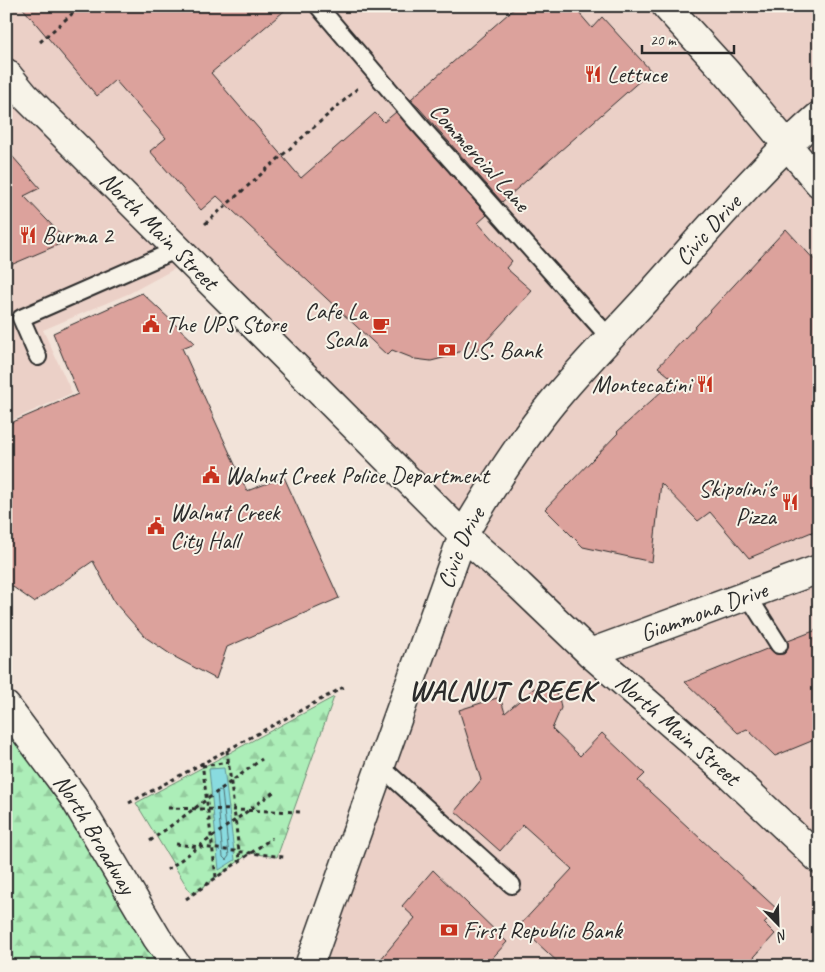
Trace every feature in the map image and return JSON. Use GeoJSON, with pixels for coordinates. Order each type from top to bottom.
{"type":"FeatureCollection","features":[{"type":"Feature","properties":{"kind":"street"},"geometry":{"type":"LineString","coordinates":[[666,6],[727,73],[819,183]]}},
{"type":"Feature","properties":{"kind":"street","name":"North Main Street"},"geometry":{"type":"LineString","coordinates":[[10,83],[463,535],[519,584],[590,653],[728,773],[819,858]]}},
{"type":"Feature","properties":{"kind":"street","name":"Civic Drive"},"geometry":{"type":"LineString","coordinates":[[309,966],[463,535],[499,475],[555,399],[609,337],[654,290],[757,175],[787,144],[819,116]]}},
{"type":"Feature","properties":{"kind":"street","name":"Giammona Drive"},"geometry":{"type":"LineString","coordinates":[[590,653],[819,569]]}},
{"type":"Feature","properties":{"kind":"street","name":"North Broadway"},"geometry":{"type":"LineString","coordinates":[[6,706],[73,796],[157,938],[176,966]]}},
{"type":"Feature","properties":{"kind":"lane","name":"Commercial Lane"},"geometry":{"type":"LineString","coordinates":[[318,6],[416,121],[609,337]]}},
{"type":"Feature","properties":{"kind":"lane"},"geometry":{"type":"LineString","coordinates":[[38,357],[21,318],[178,250]]}},
{"type":"Feature","properties":{"kind":"lane"},"geometry":{"type":"LineString","coordinates":[[748,596],[779,644]]}},
{"type":"Feature","properties":{"kind":"lane"},"geometry":{"type":"LineString","coordinates":[[380,766],[512,885]]}},
{"type":"Feature","properties":{"kind":"path"},"geometry":{"type":"LineString","coordinates":[[40,42],[81,6]]}},
{"type":"Feature","properties":{"kind":"path"},"geometry":{"type":"LineString","coordinates":[[205,224],[375,72]]}},
{"type":"Feature","properties":{"kind":"path"},"geometry":{"type":"LineString","coordinates":[[129,803],[344,687]]}},
{"type":"Feature","properties":{"kind":"path"},"geometry":{"type":"LineString","coordinates":[[227,750],[240,860]]}},
{"type":"Feature","properties":{"kind":"path"},"geometry":{"type":"LineString","coordinates":[[150,841],[262,759]]}},
{"type":"Feature","properties":{"kind":"path"},"geometry":{"type":"LineString","coordinates":[[202,764],[229,762]]}},
{"type":"Feature","properties":{"kind":"path"},"geometry":{"type":"LineString","coordinates":[[202,764],[208,798],[216,877]]}},
{"type":"Feature","properties":{"kind":"path"},"geometry":{"type":"LineString","coordinates":[[167,870],[275,791]]}},
{"type":"Feature","properties":{"kind":"path"},"geometry":{"type":"LineString","coordinates":[[168,808],[302,812]]}},
{"type":"Feature","properties":{"kind":"path"},"geometry":{"type":"LineString","coordinates":[[186,899],[272,838]]}},
{"type":"Feature","properties":{"kind":"path"},"geometry":{"type":"LineString","coordinates":[[176,844],[284,857]]}},
{"type":"Feature","properties":{"kind":"shaded area"},"geometry":{"type":"Polygon","coordinates":[[[6,6],[819,6],[819,966],[309,966],[463,535],[189,261],[130,293],[43,330],[72,393],[6,423],[6,6]]]}},
{"type":"Feature","properties":{"kind":"green space"},"geometry":{"type":"Polygon","coordinates":[[[334,697],[277,857],[250,853],[192,895],[136,803],[334,697]]]}},
{"type":"Feature","properties":{"kind":"green space"},"geometry":{"type":"Polygon","coordinates":[[[6,706],[157,938],[155,966],[6,966],[6,706]]]}},
{"type":"Feature","properties":{"kind":"water"},"geometry":{"type":"Polygon","coordinates":[[[224,768],[235,860],[219,870],[209,769],[224,768]]]}},
{"type":"Feature","properties":{"kind":"building"},"geometry":{"type":"Polygon","coordinates":[[[21,6],[290,6],[211,73],[301,178],[375,113],[384,122],[396,112],[487,215],[478,223],[512,261],[506,268],[532,291],[476,352],[470,346],[451,356],[431,361],[415,359],[392,350],[387,355],[217,196],[201,210],[150,151],[166,138],[115,80],[97,96],[21,6]]]}},
{"type":"Feature","properties":{"kind":"building"},"geometry":{"type":"Polygon","coordinates":[[[517,6],[573,6],[592,28],[602,17],[651,71],[502,202],[411,99],[517,6]]]}},
{"type":"Feature","properties":{"kind":"building"},"geometry":{"type":"Polygon","coordinates":[[[6,149],[40,188],[24,196],[67,241],[6,267],[6,149]]]}},
{"type":"Feature","properties":{"kind":"building"},"geometry":{"type":"Polygon","coordinates":[[[786,229],[819,265],[819,529],[749,558],[710,512],[698,521],[661,483],[652,562],[583,547],[545,509],[617,432],[674,380],[658,367],[786,229]]]}},
{"type":"Feature","properties":{"kind":"building","name":"Walnut Creek City Hall"},"geometry":{"type":"Polygon","coordinates":[[[142,293],[195,343],[182,348],[247,491],[284,477],[339,598],[227,647],[216,679],[173,656],[145,637],[115,603],[93,561],[34,602],[6,582],[6,425],[78,394],[53,333],[142,293]]]}},
{"type":"Feature","properties":{"kind":"building"},"geometry":{"type":"Polygon","coordinates":[[[819,629],[819,738],[775,756],[747,729],[738,733],[685,682],[769,648],[775,654],[784,654],[788,649],[788,641],[819,629]]]}},
{"type":"Feature","properties":{"kind":"building"},"geometry":{"type":"Polygon","coordinates":[[[539,686],[551,688],[559,697],[561,708],[552,729],[580,756],[602,733],[645,774],[638,781],[777,909],[764,923],[775,934],[746,966],[562,966],[519,926],[572,869],[523,825],[500,851],[455,811],[481,780],[459,710],[500,697],[505,713],[539,686]]]}},
{"type":"Feature","properties":{"kind":"building","name":"First Republic Bank"},"geometry":{"type":"Polygon","coordinates":[[[433,870],[507,942],[485,966],[375,966],[415,918],[402,906],[433,870]]]}},
{"type":"Feature","properties":{"kind":"place","name":"Lettuce"},"geometry":{"type":"Point","coordinates":[593,74]}},
{"type":"Feature","properties":{"kind":"place","name":"Burma 2"},"geometry":{"type":"Point","coordinates":[28,235]}},
{"type":"Feature","properties":{"kind":"place","name":"The UPS Store"},"geometry":{"type":"Point","coordinates":[151,324]}},
{"type":"Feature","properties":{"kind":"place","name":"Cafe La Scala"},"geometry":{"type":"Point","coordinates":[381,325]}},
{"type":"Feature","properties":{"kind":"place","name":"U.S. Bank"},"geometry":{"type":"Point","coordinates":[447,350]}},
{"type":"Feature","properties":{"kind":"place","name":"Montecatini"},"geometry":{"type":"Point","coordinates":[705,384]}},
{"type":"Feature","properties":{"kind":"place","name":"Walnut Creek Police Department"},"geometry":{"type":"Point","coordinates":[211,475]}},
{"type":"Feature","properties":{"kind":"place","name":"Skipolini's Pizza"},"geometry":{"type":"Point","coordinates":[790,502]}},
{"type":"Feature","properties":{"kind":"place","name":"Walnut Creek City Hall"},"geometry":{"type":"Point","coordinates":[156,526]}},
{"type":"Feature","properties":{"kind":"place","name":"First Republic Bank"},"geometry":{"type":"Point","coordinates":[449,930]}},
{"type":"Feature","properties":{"kind":"district","name":"WALNUT CREEK"},"geometry":{"type":"Point","coordinates":[502,690]}}]}
